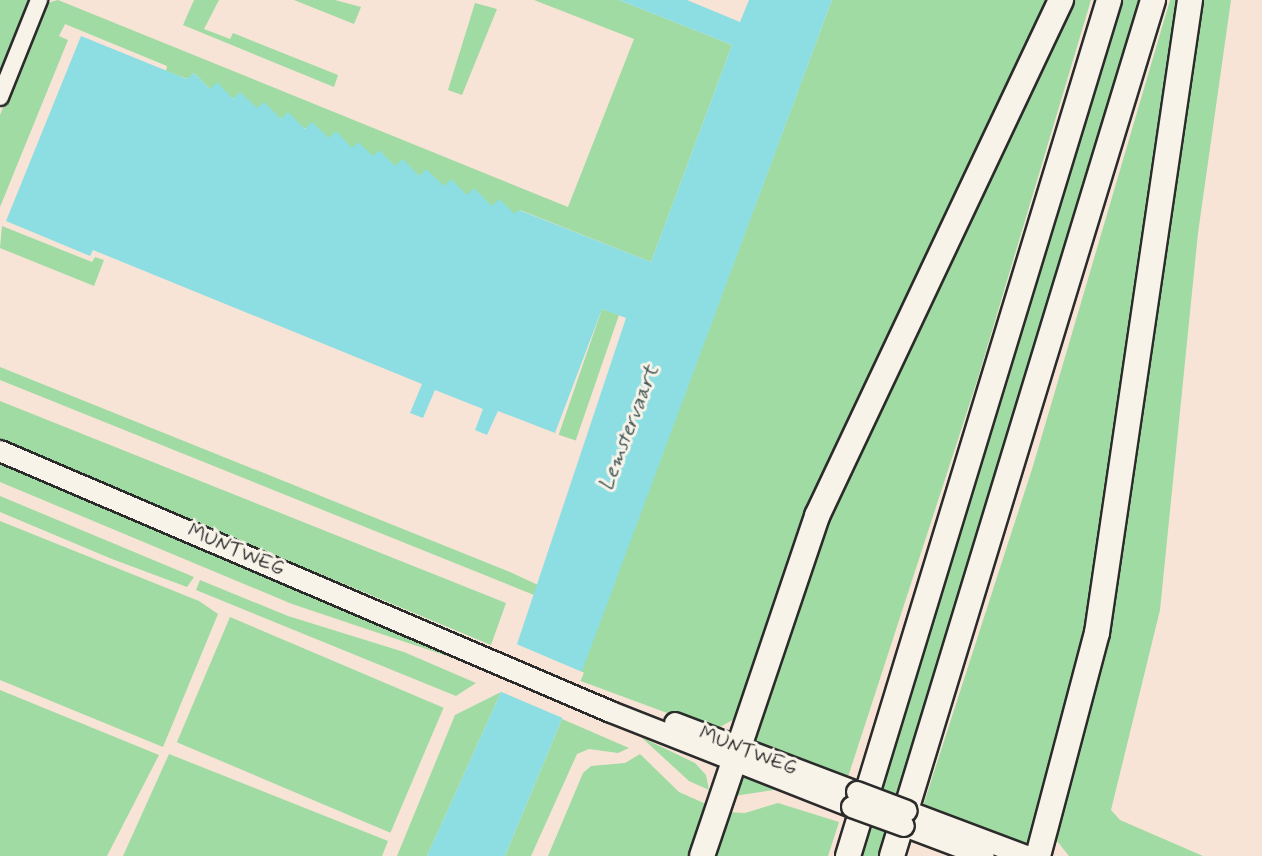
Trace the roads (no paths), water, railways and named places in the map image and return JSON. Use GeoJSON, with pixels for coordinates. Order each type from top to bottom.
{"type":"FeatureCollection","features":[{"type":"Feature","properties":{"kind":"highway"},"geometry":{"type":"LineString","coordinates":[[702,856],[734,753],[834,476],[1061,0]]}},
{"type":"Feature","properties":{"kind":"highway"},"geometry":{"type":"LineString","coordinates":[[848,856],[1109,0]]}},
{"type":"Feature","properties":{"kind":"highway"},"geometry":{"type":"LineString","coordinates":[[892,856],[1153,0]]}},
{"type":"Feature","properties":{"kind":"highway"},"geometry":{"type":"LineString","coordinates":[[1038,856],[1097,633],[1190,0]]}},
{"type":"Feature","properties":{"kind":"main road","name":"MUNTWEG"},"geometry":{"type":"LineString","coordinates":[[0,451],[471,649],[613,706],[947,834],[1026,856]]}},
{"type":"Feature","properties":{"kind":"main road","name":"MUNTWEG"},"geometry":{"type":"LineString","coordinates":[[947,834],[984,856]]}},
{"type":"Feature","properties":{"kind":"street"},"geometry":{"type":"LineString","coordinates":[[0,97],[39,0]]}},
{"type":"Feature","properties":{"kind":"water","name":"Lemstervaart"},"geometry":{"type":"Polygon","coordinates":[[[619,0],[687,0],[740,22],[749,0],[832,0],[584,666],[505,856],[427,856],[501,692],[626,318],[602,309],[555,433],[498,411],[487,435],[475,430],[483,409],[435,390],[423,418],[410,413],[422,384],[93,250],[90,256],[6,221],[81,36],[187,79],[194,73],[210,89],[217,82],[233,99],[240,92],[257,108],[264,102],[281,119],[288,112],[305,129],[312,122],[329,138],[336,131],[352,148],[358,142],[373,156],[379,150],[395,166],[403,159],[419,176],[426,169],[444,186],[451,179],[467,195],[474,188],[492,206],[499,199],[515,214],[519,210],[651,262],[732,45],[619,0]]]}}]}
